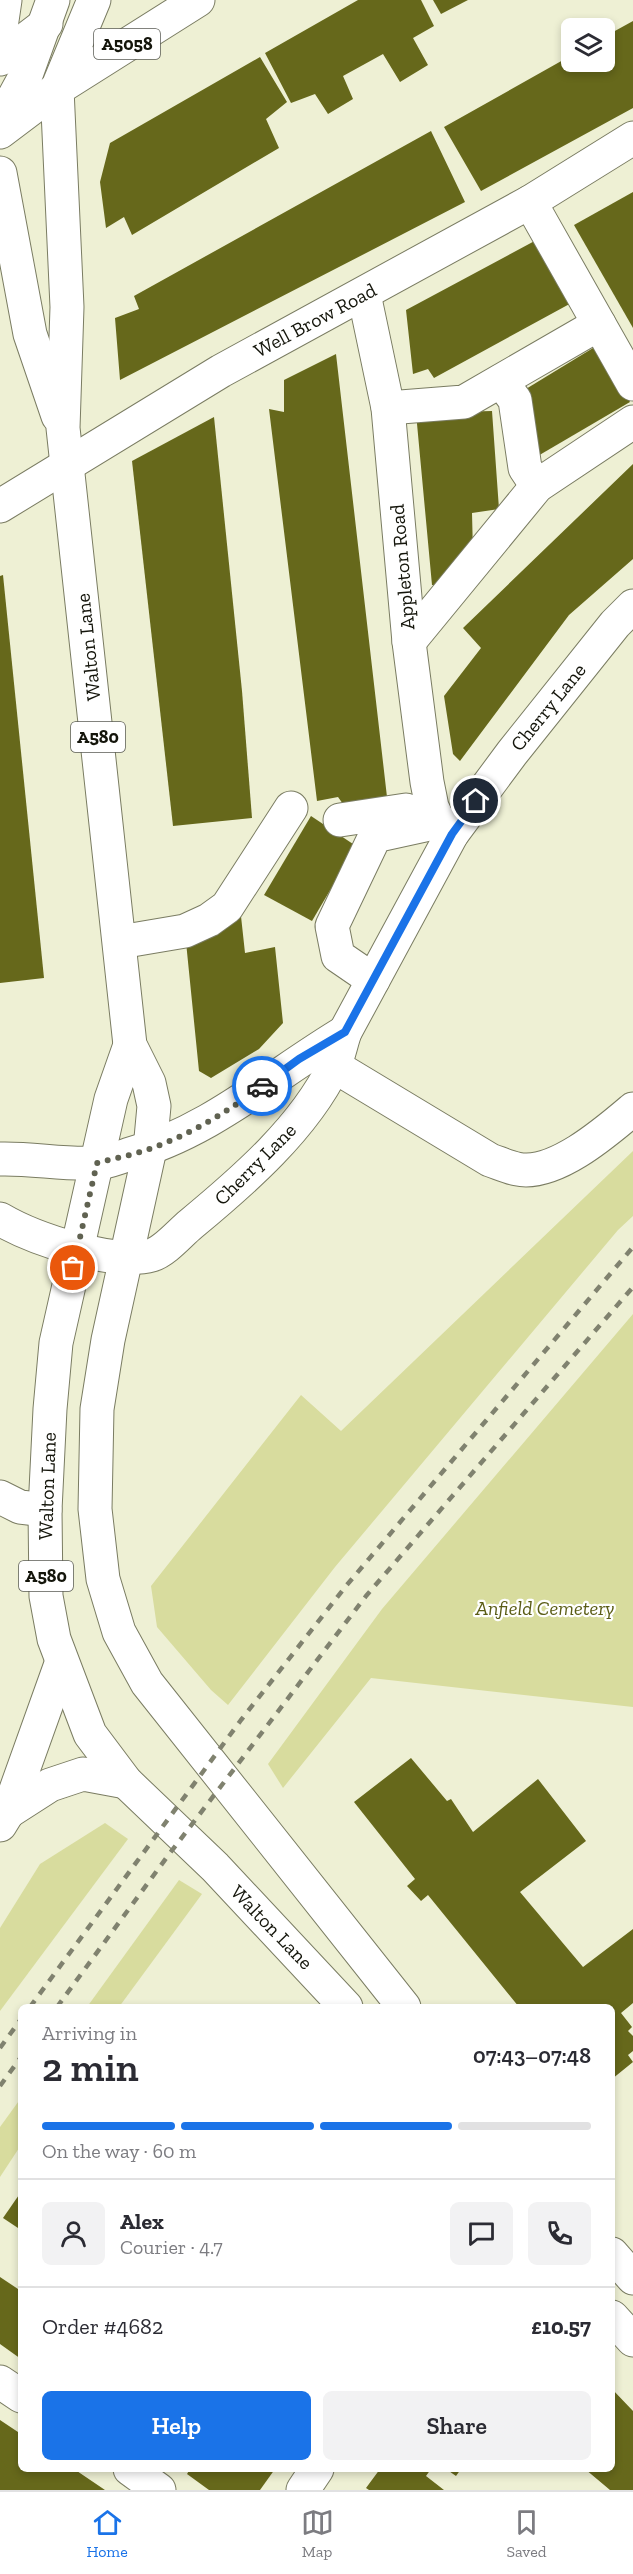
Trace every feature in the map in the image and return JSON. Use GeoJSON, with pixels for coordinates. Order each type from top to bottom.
{"type":"FeatureCollection","features":[{"type":"Feature","properties":{"kind":"main road"},"geometry":{"type":"LineString","coordinates":[[0,34],[5,0]]}},
{"type":"Feature","properties":{"kind":"main road"},"geometry":{"type":"LineString","coordinates":[[0,123],[9,66],[49,12],[80,0]]}},
{"type":"Feature","properties":{"kind":"main road","name":"A580"},"geometry":{"type":"LineString","coordinates":[[57,89],[94,0]]}},
{"type":"Feature","properties":{"kind":"main road","name":"A5058"},"geometry":{"type":"LineString","coordinates":[[0,132],[57,89],[198,0]]}},
{"type":"Feature","properties":{"kind":"main road"},"geometry":{"type":"LineString","coordinates":[[9,66],[57,89]]}},
{"type":"Feature","properties":{"kind":"main road","name":"Walton Lane"},"geometry":{"type":"LineString","coordinates":[[57,89],[68,307],[63,428],[130,1045],[149,1083],[154,1106],[150,1149],[108,1340],[97,1420],[96,1521],[103,1579],[119,1632],[147,1683],[402,2004]]}},
{"type":"Feature","properties":{"kind":"main road","name":"Well Brow Road"},"geometry":{"type":"LineString","coordinates":[[0,506],[221,371],[530,202],[633,138]]}},
{"type":"Feature","properties":{"kind":"main road","name":"Walton Lane"},"geometry":{"type":"LineString","coordinates":[[0,172],[30,334],[63,428]]}},
{"type":"Feature","properties":{"kind":"main road"},"geometry":{"type":"LineString","coordinates":[[530,202],[633,384]]}},
{"type":"Feature","properties":{"kind":"main road","name":"Appleton Road"},"geometry":{"type":"LineString","coordinates":[[364,294],[388,408],[409,642],[441,821]]}},
{"type":"Feature","properties":{"kind":"main road"},"geometry":{"type":"LineString","coordinates":[[388,408],[464,402],[599,324]]}},
{"type":"Feature","properties":{"kind":"main road"},"geometry":{"type":"LineString","coordinates":[[501,381],[515,400],[525,468],[537,486]]}},
{"type":"Feature","properties":{"kind":"main road"},"geometry":{"type":"LineString","coordinates":[[409,642],[537,486],[633,422]]}},
{"type":"Feature","properties":{"kind":"main road","name":"Cherry Lane"},"geometry":{"type":"LineString","coordinates":[[127,1259],[155,1255],[236,1187],[303,1116],[334,1066],[345,1032],[373,980],[441,821],[512,753],[615,624],[633,606]]}},
{"type":"Feature","properties":{"kind":"main road"},"geometry":{"type":"LineString","coordinates":[[120,942],[185,931],[209,920],[227,907],[291,808]]}},
{"type":"Feature","properties":{"kind":"main road"},"geometry":{"type":"LineString","coordinates":[[340,820],[441,821]]}},
{"type":"Feature","properties":{"kind":"main road"},"geometry":{"type":"LineString","coordinates":[[373,980],[338,956],[332,926],[375,836],[441,821]]}},
{"type":"Feature","properties":{"kind":"main road"},"geometry":{"type":"LineString","coordinates":[[0,1159],[25,1158],[97,1163],[150,1149],[183,1136],[244,1100],[299,1059],[345,1032]]}},
{"type":"Feature","properties":{"kind":"main road","name":"Walton Lane"},"geometry":{"type":"LineString","coordinates":[[130,1045],[111,1099],[56,1343],[45,1510],[46,1596],[54,1639],[61,1664],[90,1734],[126,1782],[215,1867],[343,2004]]}},
{"type":"Feature","properties":{"kind":"main road"},"geometry":{"type":"LineString","coordinates":[[334,1066],[490,1160],[519,1170],[555,1165],[603,1134],[633,1109]]}},
{"type":"Feature","properties":{"kind":"main road"},"geometry":{"type":"LineString","coordinates":[[0,1219],[21,1232],[77,1249],[127,1259]]}},
{"type":"Feature","properties":{"kind":"main road"},"geometry":{"type":"LineString","coordinates":[[0,1497],[20,1507],[45,1510]]}},
{"type":"Feature","properties":{"kind":"main road"},"geometry":{"type":"LineString","coordinates":[[3,1815],[61,1664]]}},
{"type":"Feature","properties":{"kind":"main road"},"geometry":{"type":"LineString","coordinates":[[3,1815],[50,1785],[83,1774],[126,1782]]}},
{"type":"Feature","properties":{"kind":"main road"},"geometry":{"type":"LineString","coordinates":[[615,2257],[633,2278]]}},
{"type":"Feature","properties":{"kind":"main road"},"geometry":{"type":"LineString","coordinates":[[615,2320],[633,2340]]}},
{"type":"Feature","properties":{"kind":"main road"},"geometry":{"type":"LineString","coordinates":[[0,2382],[18,2394]]}},
{"type":"Feature","properties":{"kind":"main road"},"geometry":{"type":"LineString","coordinates":[[134,2472],[159,2490]]}},
{"type":"Feature","properties":{"kind":"green space"},"geometry":{"type":"Polygon","coordinates":[[[633,1151],[633,1216],[618,1230],[335,1567],[228,1705],[211,1690],[157,1627],[151,1586],[301,1395],[341,1431],[633,1151]]]}},
{"type":"Feature","properties":{"kind":"green space","name":"Anfield Cemetery"},"geometry":{"type":"Polygon","coordinates":[[[633,1314],[633,1707],[371,1678],[283,1788],[268,1764],[382,1609],[633,1314]]]}},
{"type":"Feature","properties":{"kind":"green space"},"geometry":{"type":"Polygon","coordinates":[[[105,1823],[128,1839],[0,2011],[0,1928],[40,1864],[105,1823]]]}},
{"type":"Feature","properties":{"kind":"green space"},"geometry":{"type":"Polygon","coordinates":[[[179,1880],[202,1894],[121,2004],[89,2004],[179,1880]]]}},
{"type":"Feature","properties":{"kind":"green space"},"geometry":{"type":"Polygon","coordinates":[[[18,2102],[18,2150],[0,2177],[0,2127],[18,2102]]]}},
{"type":"Feature","properties":{"kind":"building"},"geometry":{"type":"Polygon","coordinates":[[[358,0],[421,0],[434,26],[413,38],[428,65],[400,82],[383,54],[343,76],[353,99],[328,114],[315,94],[291,103],[265,53],[358,0]]]}},
{"type":"Feature","properties":{"kind":"building"},"geometry":{"type":"Polygon","coordinates":[[[433,0],[468,0],[441,14],[433,0]]]}},
{"type":"Feature","properties":{"kind":"building"},"geometry":{"type":"Polygon","coordinates":[[[633,21],[633,108],[481,191],[444,127],[561,61],[561,72],[615,72],[615,31],[633,21]]]}},
{"type":"Feature","properties":{"kind":"building"},"geometry":{"type":"Polygon","coordinates":[[[260,57],[287,102],[266,119],[279,148],[132,235],[124,217],[106,228],[100,182],[110,143],[260,57]]]}},
{"type":"Feature","properties":{"kind":"building"},"geometry":{"type":"Polygon","coordinates":[[[431,131],[465,202],[120,380],[115,318],[139,309],[134,296],[431,131]]]}},
{"type":"Feature","properties":{"kind":"building"},"geometry":{"type":"Polygon","coordinates":[[[633,192],[633,328],[574,225],[633,192]]]}},
{"type":"Feature","properties":{"kind":"building"},"geometry":{"type":"Polygon","coordinates":[[[542,237],[575,301],[434,378],[428,369],[413,374],[406,310],[542,237]]]}},
{"type":"Feature","properties":{"kind":"building"},"geometry":{"type":"Polygon","coordinates":[[[598,345],[630,402],[531,460],[521,392],[598,345]]]}},
{"type":"Feature","properties":{"kind":"building"},"geometry":{"type":"Polygon","coordinates":[[[336,354],[387,797],[343,804],[338,797],[317,801],[269,409],[284,412],[284,380],[336,354]]]}},
{"type":"Feature","properties":{"kind":"building"},"geometry":{"type":"Polygon","coordinates":[[[492,411],[499,509],[472,513],[473,553],[449,585],[432,585],[416,413],[492,411]]]}},
{"type":"Feature","properties":{"kind":"building"},"geometry":{"type":"Polygon","coordinates":[[[214,417],[242,691],[252,818],[173,826],[132,461],[214,417]]]}},
{"type":"Feature","properties":{"kind":"building"},"geometry":{"type":"Polygon","coordinates":[[[633,464],[633,559],[569,615],[460,761],[453,754],[444,696],[481,648],[463,628],[633,464]]]}},
{"type":"Feature","properties":{"kind":"building"},"geometry":{"type":"Polygon","coordinates":[[[3,575],[44,978],[0,983],[0,576],[3,575]]]}},
{"type":"Feature","properties":{"kind":"building"},"geometry":{"type":"Polygon","coordinates":[[[311,816],[356,846],[312,921],[264,895],[311,816]]]}},
{"type":"Feature","properties":{"kind":"building"},"geometry":{"type":"Polygon","coordinates":[[[240,907],[245,953],[275,947],[283,1023],[259,1049],[211,1078],[199,1071],[186,942],[240,907]]]}},
{"type":"Feature","properties":{"kind":"building"},"geometry":{"type":"Polygon","coordinates":[[[411,1758],[447,1801],[451,1799],[473,1832],[538,1779],[586,1841],[520,1892],[583,1967],[633,1929],[633,2003],[621,2013],[632,2027],[628,2031],[633,2036],[633,2051],[628,2055],[633,2062],[615,2077],[615,2004],[517,2004],[428,1895],[421,1901],[407,1886],[415,1879],[354,1802],[411,1758]]]}},
{"type":"Feature","properties":{"kind":"building"},"geometry":{"type":"Polygon","coordinates":[[[18,2196],[18,2228],[3,2218],[18,2196]]]}},
{"type":"Feature","properties":{"kind":"building"},"geometry":{"type":"Polygon","coordinates":[[[0,2277],[18,2289],[18,2357],[0,2344],[0,2277]]]}},
{"type":"Feature","properties":{"kind":"building"},"geometry":{"type":"Polygon","coordinates":[[[615,2392],[633,2411],[633,2490],[610,2490],[589,2472],[615,2472],[615,2392]]]}},
{"type":"Feature","properties":{"kind":"building"},"geometry":{"type":"Polygon","coordinates":[[[0,2420],[18,2432],[18,2472],[78,2472],[105,2490],[0,2490],[0,2420]]]}},
{"type":"Feature","properties":{"kind":"building"},"geometry":{"type":"Polygon","coordinates":[[[188,2472],[273,2472],[260,2490],[209,2490],[187,2474],[188,2472]]]}},
{"type":"Feature","properties":{"kind":"building"},"geometry":{"type":"Polygon","coordinates":[[[378,2472],[429,2472],[426,2476],[444,2490],[369,2490],[366,2488],[378,2472]]]}},
{"type":"Feature","properties":{"kind":"railway"},"geometry":{"type":"LineString","coordinates":[[32,2004],[241,1720],[346,1586],[633,1247]]}},
{"type":"Feature","properties":{"kind":"railway"},"geometry":{"type":"LineString","coordinates":[[59,2004],[167,1857],[366,1596],[633,1287]]}},
{"type":"Feature","properties":{"kind":"railway"},"geometry":{"type":"LineString","coordinates":[[0,2048],[18,2023]]}},
{"type":"Feature","properties":{"kind":"railway"},"geometry":{"type":"LineString","coordinates":[[0,2086],[18,2061]]}},
{"type":"Feature","properties":{"kind":"way so far"},"geometry":{"type":"LineString","coordinates":[[73,1268],[97,1163],[150,1149],[183,1136],[244,1100],[262,1086]]}},
{"type":"Feature","properties":{"kind":"route"},"geometry":{"type":"LineString","coordinates":[[262,1086],[299,1059],[345,1032],[452,834],[476,801]]}}]}
